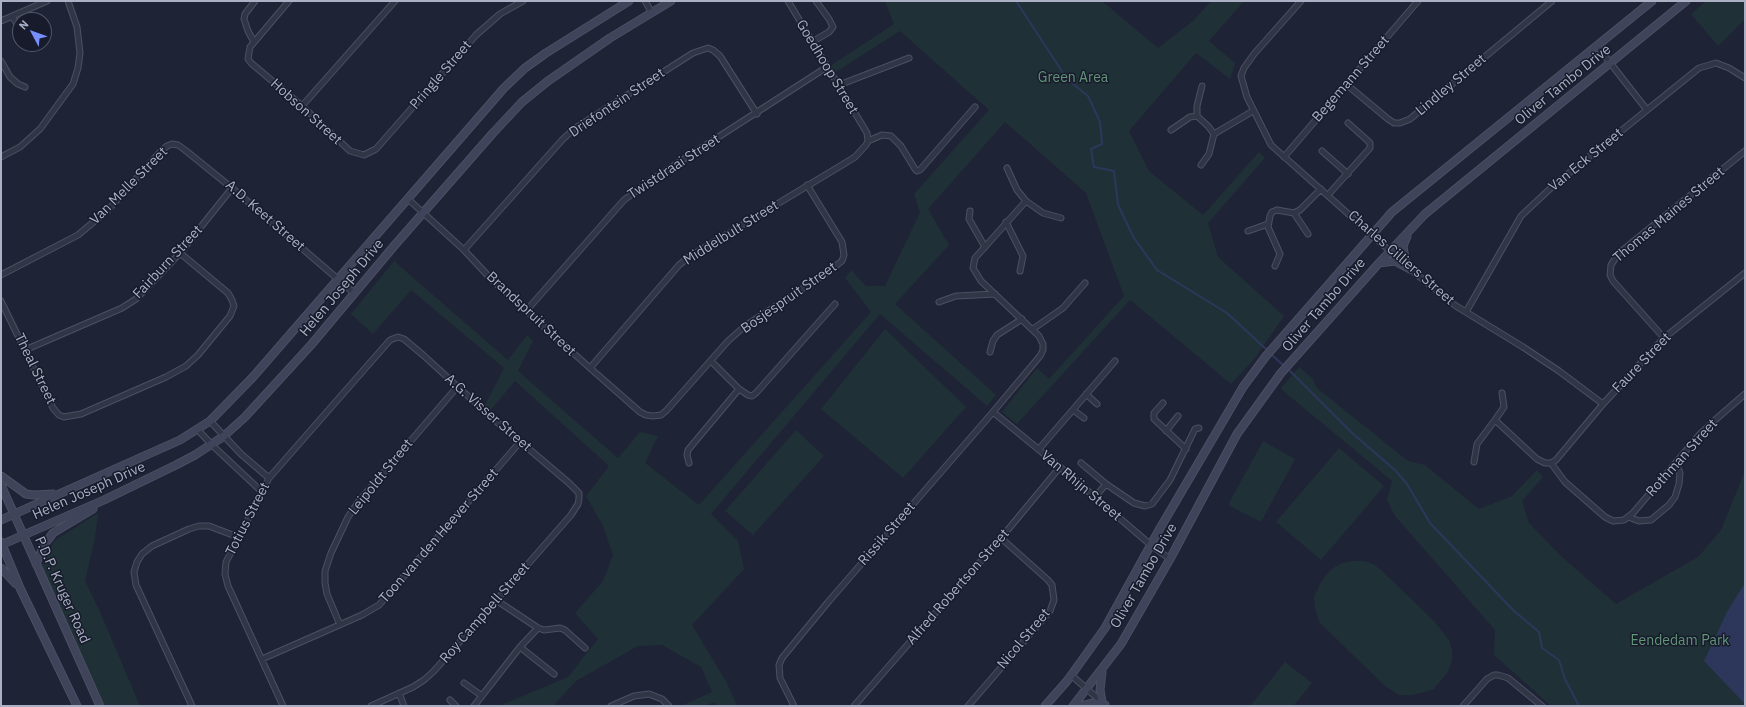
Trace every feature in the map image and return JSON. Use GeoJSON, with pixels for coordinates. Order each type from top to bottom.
{"type":"FeatureCollection","features":[{"type":"Feature","properties":{"kind":"street"},"geometry":{"type":"LineString","coordinates":[[21,12],[46,1]]}},
{"type":"Feature","properties":{"kind":"street"},"geometry":{"type":"LineString","coordinates":[[1,157],[20,147],[40,129],[73,84],[78,68],[80,53],[77,27],[68,1]]}},
{"type":"Feature","properties":{"kind":"street"},"geometry":{"type":"LineString","coordinates":[[255,1],[245,14],[244,18],[248,31],[254,42],[289,1]]}},
{"type":"Feature","properties":{"kind":"street"},"geometry":{"type":"LineString","coordinates":[[302,106],[395,1]]}},
{"type":"Feature","properties":{"kind":"street","name":"Pringle Street"},"geometry":{"type":"LineString","coordinates":[[364,155],[376,149],[476,35],[500,14],[523,1]]}},
{"type":"Feature","properties":{"kind":"street","name":"Helen Joseph Drive"},"geometry":{"type":"LineString","coordinates":[[1,520],[180,440],[210,421],[253,376],[504,88],[525,68],[546,53],[629,1]]}},
{"type":"Feature","properties":{"kind":"street"},"geometry":{"type":"LineString","coordinates":[[645,1],[652,13]]}},
{"type":"Feature","properties":{"kind":"street","name":"Helen Joseph Drive"},"geometry":{"type":"LineString","coordinates":[[1,543],[104,500],[176,465],[212,445],[224,436],[244,417],[311,345],[354,293],[493,133],[522,102],[548,81],[610,38],[671,1]]}},
{"type":"Feature","properties":{"kind":"street","name":"Goedhoop Street"},"geometry":{"type":"LineString","coordinates":[[788,1],[867,133],[868,141]]}},
{"type":"Feature","properties":{"kind":"street"},"geometry":{"type":"LineString","coordinates":[[812,42],[829,32],[833,27],[816,1]]}},
{"type":"Feature","properties":{"kind":"street","name":"Charles Cilliers Street"},"geometry":{"type":"LineString","coordinates":[[1300,1],[1254,54],[1244,68],[1241,76],[1244,89],[1253,111],[1271,145],[1408,267],[1466,312],[1523,346],[1603,404]]}},
{"type":"Feature","properties":{"kind":"street","name":"Begemann Street"},"geometry":{"type":"LineString","coordinates":[[1284,157],[1418,1]]}},
{"type":"Feature","properties":{"kind":"street","name":"Lindley Street"},"geometry":{"type":"LineString","coordinates":[[1346,84],[1388,119],[1400,123],[1410,119],[1552,1]]}},
{"type":"Feature","properties":{"kind":"street","name":"Oliver Tambo Drive"},"geometry":{"type":"LineString","coordinates":[[1045,706],[1071,675],[1105,628],[1152,546],[1159,530],[1243,387],[1266,356],[1392,212],[1652,1]]}},
{"type":"Feature","properties":{"kind":"street","name":"Oliver Tambo Drive"},"geometry":{"type":"LineString","coordinates":[[1073,706],[1088,689],[1121,644],[1170,559],[1237,434],[1281,373],[1379,263],[1425,214],[1686,1]]}},
{"type":"Feature","properties":{"kind":"street"},"geometry":{"type":"LineString","coordinates":[[1,21],[12,16]]}},
{"type":"Feature","properties":{"kind":"street","name":"Hobson Street"},"geometry":{"type":"LineString","coordinates":[[254,42],[250,47],[248,55],[251,63],[302,106],[350,151],[364,155]]}},
{"type":"Feature","properties":{"kind":"street"},"geometry":{"type":"LineString","coordinates":[[1598,46],[1647,110]]}},
{"type":"Feature","properties":{"kind":"street","name":"Driefontein Street"},"geometry":{"type":"LineString","coordinates":[[464,250],[563,139],[574,129],[694,53],[708,48],[714,50],[720,56],[757,114]]}},
{"type":"Feature","properties":{"kind":"street"},"geometry":{"type":"LineString","coordinates":[[839,85],[909,58]]}},
{"type":"Feature","properties":{"kind":"street"},"geometry":{"type":"LineString","coordinates":[[1,61],[13,81],[25,86]]}},
{"type":"Feature","properties":{"kind":"street","name":"Van Eck Street"},"geometry":{"type":"LineString","coordinates":[[1466,312],[1521,216],[1553,186],[1689,74],[1699,68],[1708,64],[1716,63],[1745,78]]}},
{"type":"Feature","properties":{"kind":"street","name":"Twistdraai Street"},"geometry":{"type":"LineString","coordinates":[[526,311],[624,200],[650,181],[757,114],[827,67]]}},
{"type":"Feature","properties":{"kind":"street"},"geometry":{"type":"LineString","coordinates":[[1202,86],[1196,106],[1197,116],[1214,134]]}},
{"type":"Feature","properties":{"kind":"street"},"geometry":{"type":"LineString","coordinates":[[868,141],[882,135],[891,136],[901,146],[917,171],[920,170],[975,107]]}},
{"type":"Feature","properties":{"kind":"street"},"geometry":{"type":"LineString","coordinates":[[1201,166],[1209,154],[1214,134],[1253,111]]}},
{"type":"Feature","properties":{"kind":"street"},"geometry":{"type":"LineString","coordinates":[[1171,130],[1190,117],[1197,116]]}},
{"type":"Feature","properties":{"kind":"street"},"geometry":{"type":"LineString","coordinates":[[1328,195],[1368,151],[1370,145],[1368,140],[1348,123]]}},
{"type":"Feature","properties":{"kind":"street","name":"Middelbult Street"},"geometry":{"type":"LineString","coordinates":[[590,368],[679,265],[689,257],[855,157],[862,151],[868,141]]}},
{"type":"Feature","properties":{"kind":"street","name":"A.D. Keet Street"},"geometry":{"type":"LineString","coordinates":[[172,144],[178,145],[186,150],[354,293]]}},
{"type":"Feature","properties":{"kind":"street","name":"Van Melle Street"},"geometry":{"type":"LineString","coordinates":[[2,274],[78,235],[108,210],[160,152],[172,144]]}},
{"type":"Feature","properties":{"kind":"street"},"geometry":{"type":"LineString","coordinates":[[1322,151],[1348,174]]}},
{"type":"Feature","properties":{"kind":"street","name":"Thomas Maines Street"},"geometry":{"type":"LineString","coordinates":[[1664,338],[1613,281],[1610,275],[1611,264],[1618,254],[1745,151]]}},
{"type":"Feature","properties":{"kind":"street"},"geometry":{"type":"LineString","coordinates":[[1007,168],[1017,190],[1026,201],[1043,213],[1061,218]]}},
{"type":"Feature","properties":{"kind":"street","name":"Bosjespruit Street"},"geometry":{"type":"LineString","coordinates":[[661,415],[676,401],[728,341],[745,326],[825,274],[842,260],[844,255],[842,242],[807,186]]}},
{"type":"Feature","properties":{"kind":"street","name":"Fairburn Street"},"geometry":{"type":"LineString","coordinates":[[25,350],[122,308],[136,299],[180,253],[232,188]]}},
{"type":"Feature","properties":{"kind":"street"},"geometry":{"type":"LineString","coordinates":[[1275,266],[1280,254],[1268,224],[1272,212],[1277,210],[1294,213],[1300,210],[1321,189]]}},
{"type":"Feature","properties":{"kind":"street","name":"Brandspruit Street"},"geometry":{"type":"LineString","coordinates":[[408,199],[464,250],[493,281],[640,412],[646,415],[661,415]]}},
{"type":"Feature","properties":{"kind":"street"},"geometry":{"type":"LineString","coordinates":[[1026,201],[975,258],[973,268],[976,275],[994,294],[1033,329],[1062,308],[1085,283]]}},
{"type":"Feature","properties":{"kind":"street"},"geometry":{"type":"LineString","coordinates":[[970,211],[969,219],[985,246]]}},
{"type":"Feature","properties":{"kind":"street"},"geometry":{"type":"LineString","coordinates":[[1294,213],[1308,234]]}},
{"type":"Feature","properties":{"kind":"street"},"geometry":{"type":"LineString","coordinates":[[1006,222],[1023,256],[1020,271]]}},
{"type":"Feature","properties":{"kind":"street"},"geometry":{"type":"LineString","coordinates":[[1248,231],[1268,224]]}},
{"type":"Feature","properties":{"kind":"street"},"geometry":{"type":"LineString","coordinates":[[1408,267],[1403,246],[1414,226]]}},
{"type":"Feature","properties":{"kind":"street","name":"Theal Street"},"geometry":{"type":"LineString","coordinates":[[1,301],[53,408],[59,415],[64,417],[82,414],[166,377],[186,366],[198,355],[230,316],[234,306],[228,293],[180,253]]}},
{"type":"Feature","properties":{"kind":"street"},"geometry":{"type":"LineString","coordinates":[[1379,263],[1395,261],[1408,267]]}},
{"type":"Feature","properties":{"kind":"street","name":"Faure Street"},"geometry":{"type":"LineString","coordinates":[[1551,463],[1556,460],[1603,404],[1664,338],[1745,273]]}},
{"type":"Feature","properties":{"kind":"street"},"geometry":{"type":"LineString","coordinates":[[939,302],[956,296],[994,294]]}},
{"type":"Feature","properties":{"kind":"street"},"geometry":{"type":"LineString","coordinates":[[711,361],[738,389],[752,396],[835,304]]}},
{"type":"Feature","properties":{"kind":"street"},"geometry":{"type":"LineString","coordinates":[[990,352],[993,341],[997,335],[1003,330],[1022,320]]}},
{"type":"Feature","properties":{"kind":"street","name":"Rissik Street"},"geometry":{"type":"LineString","coordinates":[[794,706],[780,678],[779,665],[782,658],[818,614],[1040,356],[1043,344],[1042,340],[1033,329]]}},
{"type":"Feature","properties":{"kind":"street","name":"A.G. Visser Street"},"geometry":{"type":"LineString","coordinates":[[390,340],[398,337],[404,339],[520,442],[575,488],[580,499]]}},
{"type":"Feature","properties":{"kind":"street","name":"Totius Street"},"geometry":{"type":"LineString","coordinates":[[283,706],[228,586],[225,574],[226,562],[268,478],[390,340]]}},
{"type":"Feature","properties":{"kind":"street"},"geometry":{"type":"LineString","coordinates":[[1039,449],[1115,361]]}},
{"type":"Feature","properties":{"kind":"street","name":"Leipoldt Street"},"geometry":{"type":"LineString","coordinates":[[340,625],[328,594],[325,583],[325,571],[331,553],[348,517],[359,501],[458,386]]}},
{"type":"Feature","properties":{"kind":"street"},"geometry":{"type":"LineString","coordinates":[[690,462],[687,455],[688,450],[738,389]]}},
{"type":"Feature","properties":{"kind":"street"},"geometry":{"type":"LineString","coordinates":[[1474,462],[1477,444],[1504,407],[1502,393]]}},
{"type":"Feature","properties":{"kind":"street"},"geometry":{"type":"LineString","coordinates":[[1086,394],[1097,404]]}},
{"type":"Feature","properties":{"kind":"street","name":"Rothman Street"},"geometry":{"type":"LineString","coordinates":[[1551,463],[1565,482],[1586,501],[1605,517],[1613,521],[1619,521],[1628,517],[1714,420],[1745,394]]}},
{"type":"Feature","properties":{"kind":"street"},"geometry":{"type":"LineString","coordinates":[[1163,403],[1153,416],[1156,422],[1186,449]]}},
{"type":"Feature","properties":{"kind":"street"},"geometry":{"type":"LineString","coordinates":[[1073,410],[1084,418]]}},
{"type":"Feature","properties":{"kind":"street","name":"Van Rhijn Street"},"geometry":{"type":"LineString","coordinates":[[993,412],[1039,449],[1152,546],[1170,559]]}},
{"type":"Feature","properties":{"kind":"street"},"geometry":{"type":"LineString","coordinates":[[1166,431],[1178,416]]}},
{"type":"Feature","properties":{"kind":"street"},"geometry":{"type":"LineString","coordinates":[[1495,420],[1537,459],[1545,463],[1551,463]]}},
{"type":"Feature","properties":{"kind":"street"},"geometry":{"type":"LineString","coordinates":[[210,421],[241,454],[268,478]]}},
{"type":"Feature","properties":{"kind":"street"},"geometry":{"type":"LineString","coordinates":[[1081,463],[1106,484],[1134,503],[1145,506],[1152,504],[1170,480],[1196,429],[1199,428]]}},
{"type":"Feature","properties":{"kind":"street"},"geometry":{"type":"LineString","coordinates":[[198,430],[261,491]]}},
{"type":"Feature","properties":{"kind":"street","name":"Toon van den Heever Street"},"geometry":{"type":"LineString","coordinates":[[262,659],[340,625],[372,610],[379,605],[520,442]]}},
{"type":"Feature","properties":{"kind":"street"},"geometry":{"type":"LineString","coordinates":[[1628,517],[1639,521],[1650,520],[1658,516],[1669,505],[1675,497],[1679,484],[1680,473],[1676,463]]}},
{"type":"Feature","properties":{"kind":"street","name":"Alfred Robertson Street"},"geometry":{"type":"LineString","coordinates":[[854,706],[1001,538],[1060,467]]}},
{"type":"Feature","properties":{"kind":"street"},"geometry":{"type":"LineString","coordinates":[[1,476],[26,494],[57,494]]}},
{"type":"Feature","properties":{"kind":"street"},"geometry":{"type":"LineString","coordinates":[[1095,497],[1106,484]]}},
{"type":"Feature","properties":{"kind":"street","name":"P.D.P. Kruger Road"},"geometry":{"type":"LineString","coordinates":[[1,485],[100,706]]}},
{"type":"Feature","properties":{"kind":"street","name":"Roy Campbell Street"},"geometry":{"type":"LineString","coordinates":[[371,706],[420,683],[434,671],[576,509],[580,499]]}},
{"type":"Feature","properties":{"kind":"street"},"geometry":{"type":"LineString","coordinates":[[36,564],[44,545],[53,533],[104,500]]}},
{"type":"Feature","properties":{"kind":"street"},"geometry":{"type":"LineString","coordinates":[[192,706],[136,585],[134,572],[137,562],[142,554],[152,546],[189,529],[199,526],[209,526],[238,536]]}},
{"type":"Feature","properties":{"kind":"street","name":"Nicol Street"},"geometry":{"type":"LineString","coordinates":[[968,706],[1050,611],[1054,600],[1052,585],[1048,580],[1001,538]]}},
{"type":"Feature","properties":{"kind":"street"},"geometry":{"type":"LineString","coordinates":[[1,543],[20,588],[77,706]]}},
{"type":"Feature","properties":{"kind":"street"},"geometry":{"type":"LineString","coordinates":[[1,568],[20,588]]}},
{"type":"Feature","properties":{"kind":"street"},"geometry":{"type":"LineString","coordinates":[[496,600],[538,628],[544,630],[560,628],[585,648]]}},
{"type":"Feature","properties":{"kind":"street"},"geometry":{"type":"LineString","coordinates":[[474,706],[520,647],[538,628]]}},
{"type":"Feature","properties":{"kind":"street"},"geometry":{"type":"LineString","coordinates":[[520,647],[554,674]]}},
{"type":"Feature","properties":{"kind":"street"},"geometry":{"type":"LineString","coordinates":[[1105,704],[1100,690],[1101,674],[1106,665]]}},
{"type":"Feature","properties":{"kind":"street"},"geometry":{"type":"LineString","coordinates":[[1463,706],[1487,678],[1498,674],[1508,678],[1542,706]]}},
{"type":"Feature","properties":{"kind":"street"},"geometry":{"type":"LineString","coordinates":[[1071,675],[1105,704]]}},
{"type":"Feature","properties":{"kind":"street"},"geometry":{"type":"LineString","coordinates":[[464,683],[482,696]]}},
{"type":"Feature","properties":{"kind":"street"},"geometry":{"type":"LineString","coordinates":[[399,693],[404,706]]}},
{"type":"Feature","properties":{"kind":"street"},"geometry":{"type":"LineString","coordinates":[[611,706],[641,695],[656,696],[669,706]]}},
{"type":"Feature","properties":{"kind":"street"},"geometry":{"type":"LineString","coordinates":[[450,700],[456,706]]}},
{"type":"Feature","properties":{"kind":"street"},"geometry":{"type":"LineString","coordinates":[[1080,706],[1092,703],[1105,704]]}},
{"type":"Feature","properties":{"kind":"green space","name":"Green Area"},"geometry":{"type":"Polygon","coordinates":[[[885,1],[1102,1],[1158,48],[1194,20],[1211,1],[1244,1],[1209,41],[1235,63],[1230,79],[1196,53],[1129,131],[1149,171],[1203,215],[1259,152],[1265,158],[1208,223],[1218,257],[1284,316],[1255,358],[1231,384],[1130,300],[1017,424],[1002,412],[1037,368],[1049,379],[1124,296],[1086,193],[1005,122],[928,209],[949,245],[895,304],[996,395],[987,406],[880,314],[711,514],[738,541],[744,569],[692,625],[727,683],[737,706],[717,706],[715,702],[704,706],[681,706],[712,692],[701,667],[662,645],[638,646],[576,681],[553,706],[499,706],[568,677],[598,639],[575,613],[603,581],[613,555],[603,526],[586,496],[609,466],[515,381],[489,412],[484,407],[504,368],[411,290],[373,334],[351,314],[394,261],[508,360],[527,335],[533,341],[518,371],[618,458],[640,432],[658,436],[645,463],[699,505],[871,312],[845,278],[851,270],[866,286],[885,286],[920,212],[914,194],[989,110],[900,31],[834,73],[830,66],[894,24],[885,1]]]}},
{"type":"Feature","properties":{"kind":"green space"},"geometry":{"type":"Polygon","coordinates":[[[1706,1],[1745,1],[1745,19],[1718,46],[1691,14],[1706,1]]]}},
{"type":"Feature","properties":{"kind":"green space"},"geometry":{"type":"Polygon","coordinates":[[[885,329],[966,407],[903,478],[821,409],[885,329]]]}},
{"type":"Feature","properties":{"kind":"green space","name":"Eendedam Park"},"geometry":{"type":"Polygon","coordinates":[[[1299,367],[1312,378],[1317,388],[1408,461],[1425,465],[1479,509],[1512,496],[1537,470],[1543,477],[1522,501],[1529,523],[1561,556],[1616,604],[1698,557],[1721,530],[1745,471],[1745,706],[1551,706],[1494,655],[1495,630],[1395,516],[1387,500],[1392,481],[1281,388],[1299,367]]]}},
{"type":"Feature","properties":{"kind":"green space"},"geometry":{"type":"Polygon","coordinates":[[[796,430],[824,456],[753,535],[725,511],[796,430]]]}},
{"type":"Feature","properties":{"kind":"green space"},"geometry":{"type":"Polygon","coordinates":[[[1263,441],[1295,459],[1261,522],[1228,505],[1263,441]]]}},
{"type":"Feature","properties":{"kind":"green space"},"geometry":{"type":"Polygon","coordinates":[[[1339,448],[1384,486],[1321,560],[1276,522],[1339,448]]]}},
{"type":"Feature","properties":{"kind":"green space"},"geometry":{"type":"Polygon","coordinates":[[[98,513],[95,538],[85,581],[101,614],[140,706],[105,706],[40,569],[54,541],[98,513]]]}},
{"type":"Feature","properties":{"kind":"green space"},"geometry":{"type":"Polygon","coordinates":[[[1364,561],[1373,564],[1380,569],[1434,621],[1449,640],[1452,650],[1452,661],[1448,672],[1434,689],[1413,695],[1399,695],[1385,686],[1320,623],[1315,608],[1314,597],[1320,584],[1333,568],[1342,563],[1364,561]]]}},
{"type":"Feature","properties":{"kind":"green space"},"geometry":{"type":"Polygon","coordinates":[[[1285,662],[1312,683],[1293,706],[1250,706],[1285,662]]]}},
{"type":"Feature","properties":{"kind":"water"},"geometry":{"type":"Polygon","coordinates":[[[1745,583],[1745,704],[1704,661],[1727,612],[1745,583]]]}},
{"type":"Feature","properties":{"kind":"waterway"},"geometry":{"type":"LineString","coordinates":[[1016,1],[1067,79],[1088,96],[1100,122],[1102,144],[1091,149],[1094,167],[1114,171],[1118,205],[1134,238],[1157,270],[1227,313],[1268,351]]}},
{"type":"Feature","properties":{"kind":"waterway"},"geometry":{"type":"LineString","coordinates":[[1271,354],[1284,366]]}},
{"type":"Feature","properties":{"kind":"waterway"},"geometry":{"type":"LineString","coordinates":[[1288,369],[1351,432],[1396,471],[1407,484],[1430,523],[1513,610],[1539,632],[1542,648],[1559,660],[1565,679],[1579,706]]}}]}
